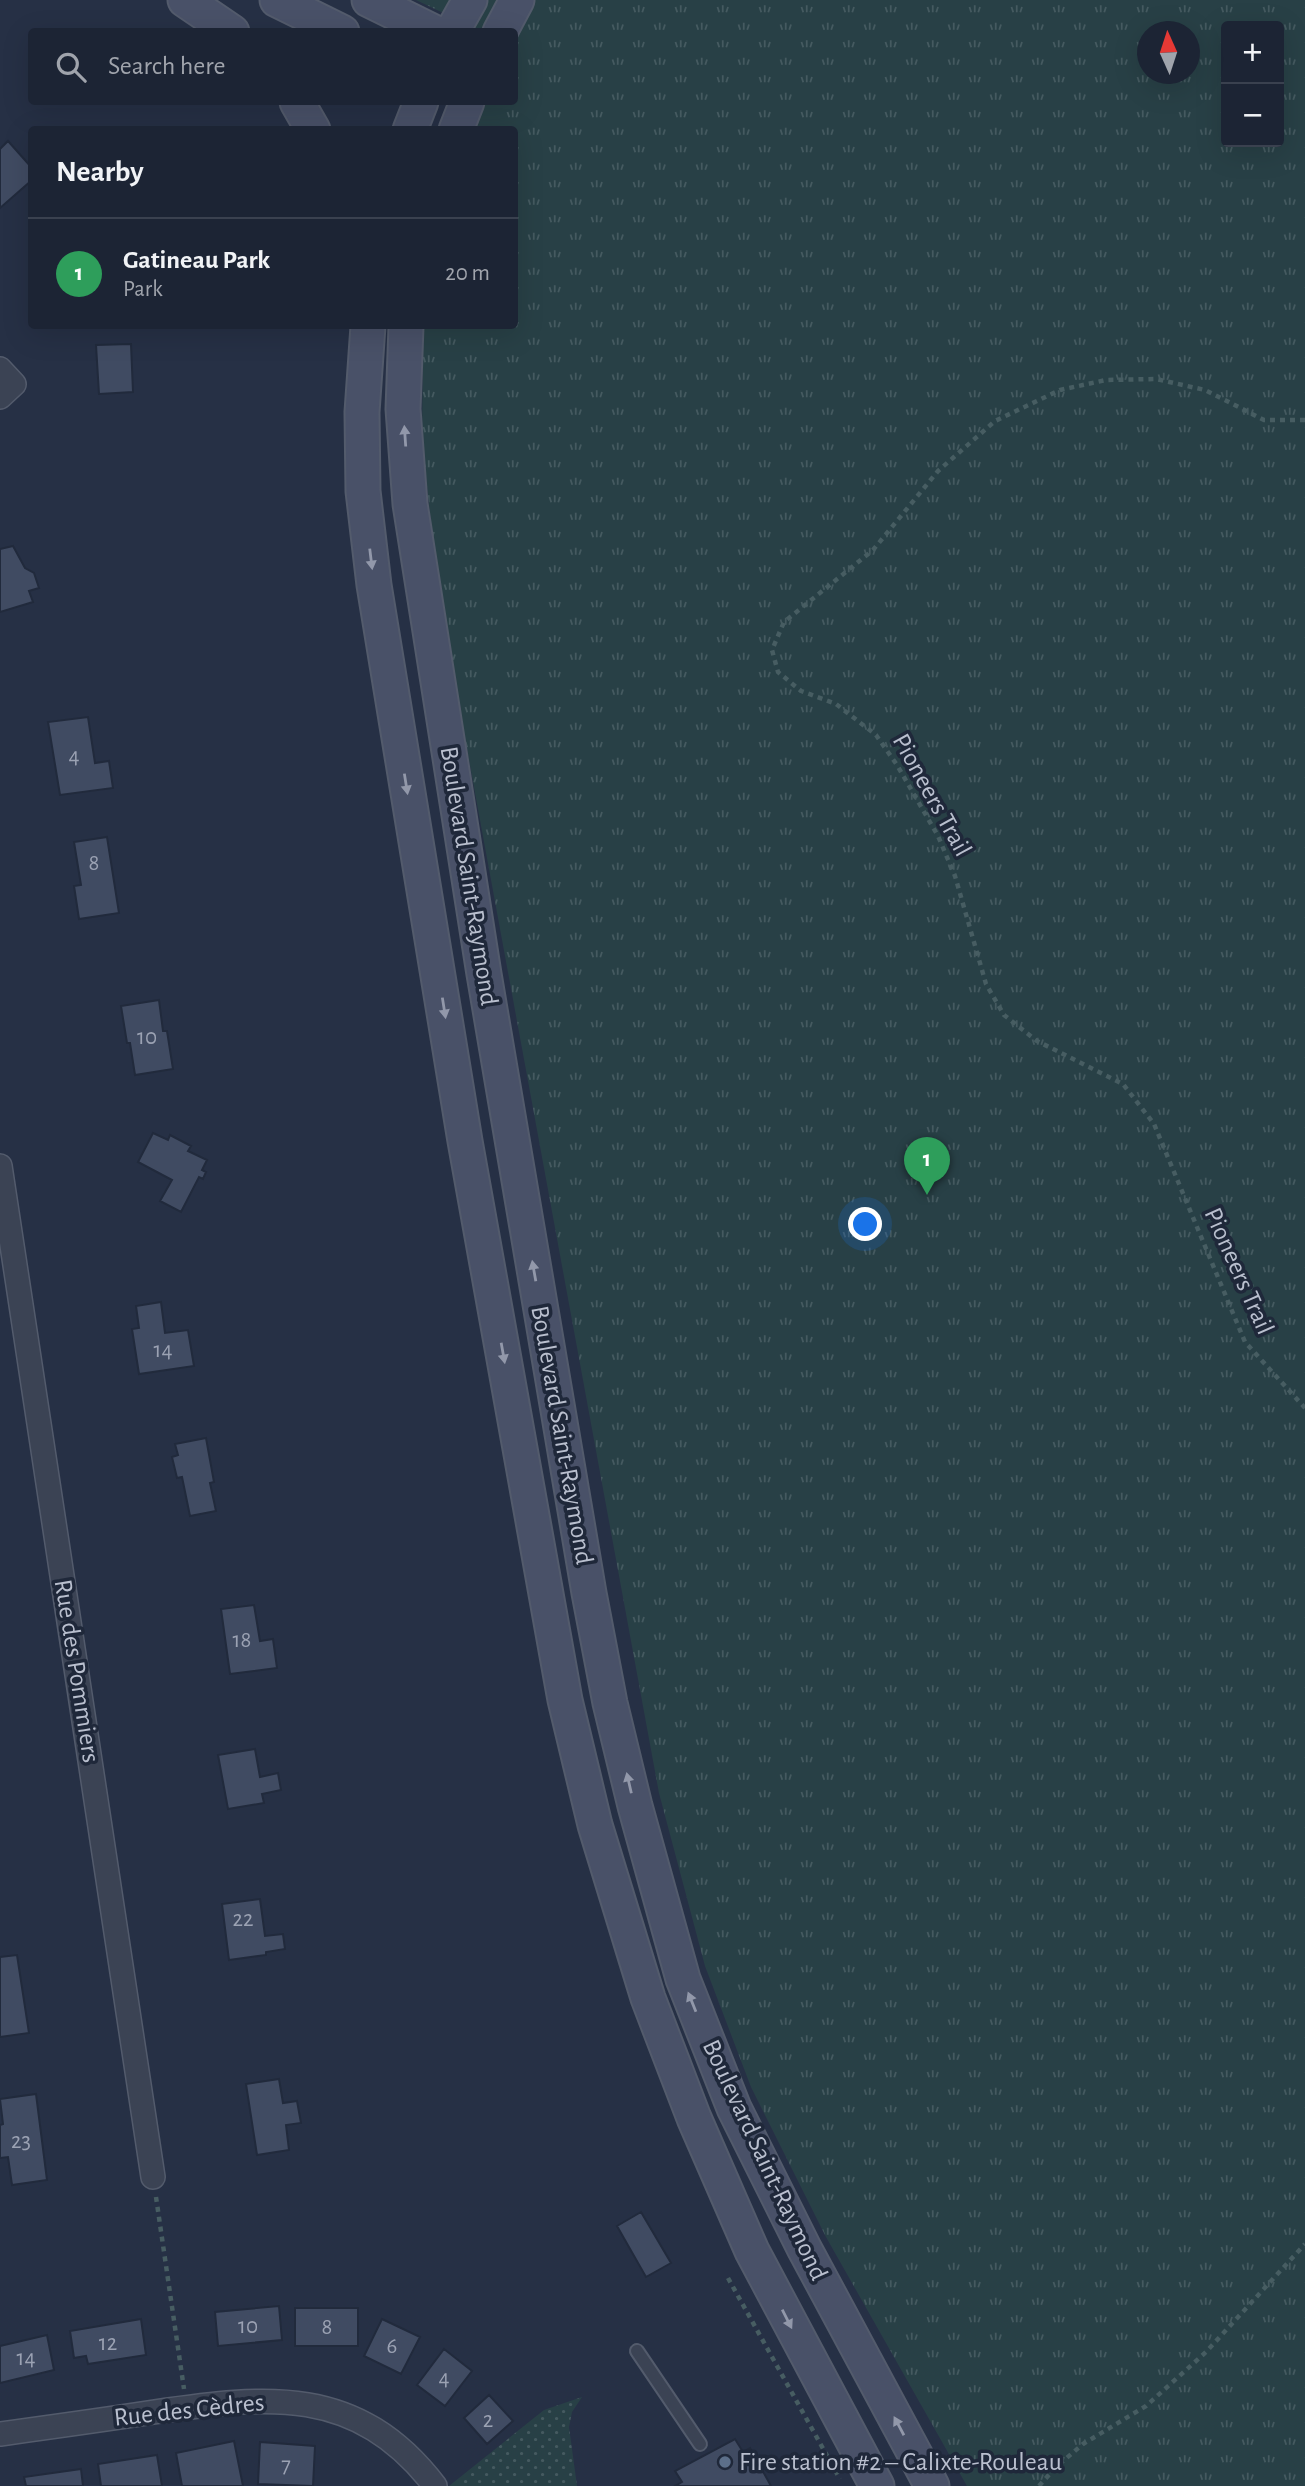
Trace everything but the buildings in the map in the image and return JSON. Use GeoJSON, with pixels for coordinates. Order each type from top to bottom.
{"type":"FeatureCollection","features":[{"type":"Feature","properties":{"kind":"main road"},"geometry":{"type":"LineString","coordinates":[[185,0],[226,28]]}},
{"type":"Feature","properties":{"kind":"main road"},"geometry":{"type":"LineString","coordinates":[[276,0],[334,28]]}},
{"type":"Feature","properties":{"kind":"main road"},"geometry":{"type":"LineString","coordinates":[[369,0],[426,28]]}},
{"type":"Feature","properties":{"kind":"main road"},"geometry":{"type":"LineString","coordinates":[[454,28],[470,0]]}},
{"type":"Feature","properties":{"kind":"main road"},"geometry":{"type":"LineString","coordinates":[[502,28],[517,0]]}},
{"type":"Feature","properties":{"kind":"main road"},"geometry":{"type":"LineString","coordinates":[[298,105],[311,126]]}},
{"type":"Feature","properties":{"kind":"main road"},"geometry":{"type":"LineString","coordinates":[[412,126],[420,105]]}},
{"type":"Feature","properties":{"kind":"main road"},"geometry":{"type":"LineString","coordinates":[[458,126],[466,105]]}},
{"type":"Feature","properties":{"kind":"main road"},"geometry":{"type":"LineString","coordinates":[[350,329],[363,491]]}},
{"type":"Feature","properties":{"kind":"main road","name":"Boulevard Saint-Raymond"},"geometry":{"type":"LineString","coordinates":[[368,329],[362,412],[363,491],[374,585],[466,1140],[565,1700],[595,1825],[648,1998],[719,2178],[752,2251],[877,2486]]}},
{"type":"Feature","properties":{"kind":"main road","name":"Boulevard Saint-Raymond"},"geometry":{"type":"LineString","coordinates":[[406,329],[403,409],[410,504],[484,974],[586,1579],[610,1703],[683,1979],[734,2108],[804,2248],[932,2486]]}},
{"type":"Feature","properties":{"kind":"street","name":"Rue des Pommiers"},"geometry":{"type":"LineString","coordinates":[[0,1166],[153,2177]]}},
{"type":"Feature","properties":{"kind":"street","name":"Rue des Cèdres"},"geometry":{"type":"LineString","coordinates":[[0,2434],[232,2401],[259,2400],[315,2405],[340,2413],[380,2433],[426,2474],[435,2486]]}},
{"type":"Feature","properties":{"kind":"lane"},"geometry":{"type":"LineString","coordinates":[[637,2351],[700,2444]]}},
{"type":"Feature","properties":{"kind":"path","name":"Pioneers Trail"},"geometry":{"type":"LineString","coordinates":[[1305,420],[1264,419],[1205,390],[1156,379],[1106,380],[1060,390],[995,421],[938,471],[873,550],[784,622],[772,650],[778,672],[801,691],[836,704],[876,735],[897,765],[938,836],[955,876],[986,984],[1004,1015],[1037,1041],[1123,1084],[1154,1124],[1245,1342],[1305,1408]]}},
{"type":"Feature","properties":{"kind":"path"},"geometry":{"type":"LineString","coordinates":[[153,2177],[186,2407]]}},
{"type":"Feature","properties":{"kind":"path"},"geometry":{"type":"LineString","coordinates":[[1040,2486],[1056,2467],[1083,2444],[1146,2406],[1206,2352],[1305,2244]]}},
{"type":"Feature","properties":{"kind":"path"},"geometry":{"type":"LineString","coordinates":[[729,2278],[843,2486]]}},
{"type":"Feature","properties":{"kind":"green space"},"geometry":{"type":"Polygon","coordinates":[[[416,0],[1305,0],[1305,2486],[967,2486],[826,2237],[751,2087],[705,1966],[659,1793],[439,597],[422,440],[423,329],[518,329],[518,126],[474,126],[483,105],[518,105],[518,28],[475,28],[416,0]]]}},
{"type":"Feature","properties":{"kind":"green space"},"geometry":{"type":"Polygon","coordinates":[[[582,2397],[572,2412],[569,2427],[577,2486],[449,2486],[544,2410],[582,2397]]]}},
{"type":"Feature","properties":{"kind":"place","name":"Gatineau Park"},"geometry":{"type":"Point","coordinates":[927,1195]}},
{"type":"Feature","properties":{"kind":"place","name":"Fire station #2 – Calixte-Rouleau"},"geometry":{"type":"Point","coordinates":[725,2462]}}]}
